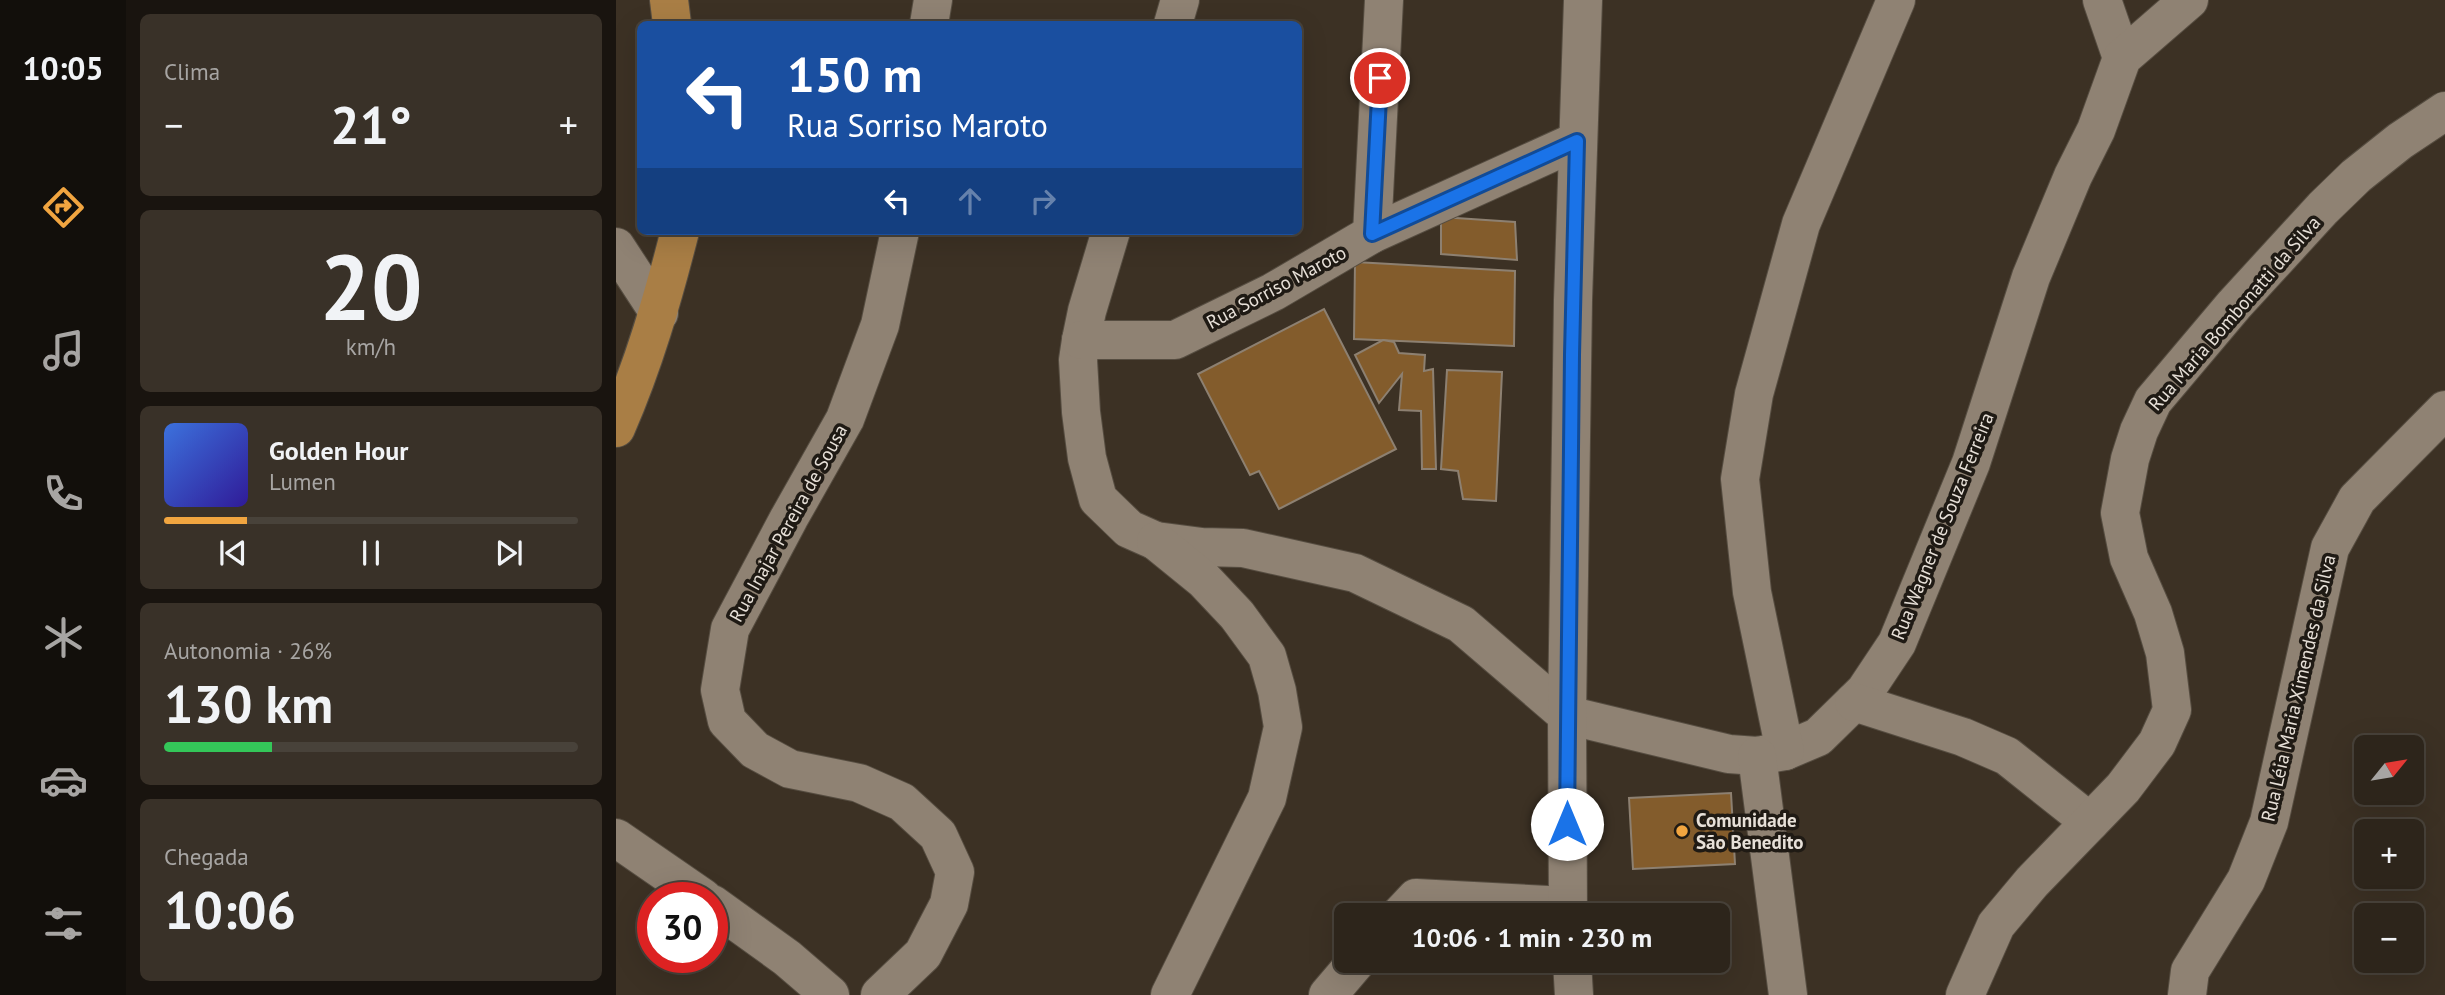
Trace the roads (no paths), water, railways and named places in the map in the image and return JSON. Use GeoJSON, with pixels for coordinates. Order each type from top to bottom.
{"type":"FeatureCollection","features":[{"type":"Feature","properties":{"kind":"main road"},"geometry":{"type":"LineString","coordinates":[[669,0],[672,21]]}},
{"type":"Feature","properties":{"kind":"main road"},"geometry":{"type":"LineString","coordinates":[[616,428],[659,313],[679,235]]}},
{"type":"Feature","properties":{"kind":"street"},"geometry":{"type":"LineString","coordinates":[[930,21],[933,0]]}},
{"type":"Feature","properties":{"kind":"street"},"geometry":{"type":"LineString","coordinates":[[1174,21],[1180,0]]}},
{"type":"Feature","properties":{"kind":"street"},"geometry":{"type":"LineString","coordinates":[[1372,234],[1384,0]]}},
{"type":"Feature","properties":{"kind":"street"},"geometry":{"type":"LineString","coordinates":[[1568,903],[1567,715],[1577,141],[1583,0]]}},
{"type":"Feature","properties":{"kind":"street"},"geometry":{"type":"LineString","coordinates":[[1788,995],[1771,753],[1740,479],[1754,394],[1801,224],[1896,0]]}},
{"type":"Feature","properties":{"kind":"street"},"geometry":{"type":"LineString","coordinates":[[2102,0],[2122,58]]}},
{"type":"Feature","properties":{"kind":"street","name":"Rua Wagner de Souza Ferreira"},"geometry":{"type":"LineString","coordinates":[[1567,715],[1729,754],[1771,753],[1818,737],[1865,691],[1897,643],[1971,463],[2031,277],[2073,176],[2096,130],[2122,58],[2189,0]]}},
{"type":"Feature","properties":{"kind":"street","name":"Rua Maria Bombonatti da Silva"},"geometry":{"type":"LineString","coordinates":[[1965,995],[1996,925],[2032,882],[2123,788],[2157,743],[2172,710],[2165,653],[2153,613],[2129,558],[2120,513],[2130,459],[2153,401],[2323,208],[2356,176],[2400,141],[2445,111]]}},
{"type":"Feature","properties":{"kind":"street","name":"Rua Sorriso Maroto"},"geometry":{"type":"LineString","coordinates":[[1081,340],[1175,340],[1273,292],[1372,234],[1577,141]]}},
{"type":"Feature","properties":{"kind":"street","name":"Rua Inajar Pereira de Sousa"},"geometry":{"type":"LineString","coordinates":[[880,995],[923,954],[949,904],[955,872],[938,835],[902,802],[859,783],[790,769],[755,750],[727,721],[720,690],[730,629],[845,419],[880,325],[899,235]]}},
{"type":"Feature","properties":{"kind":"street"},"geometry":{"type":"LineString","coordinates":[[1110,235],[1087,311],[1078,359],[1087,458],[1098,499],[1129,529],[1156,541],[1204,580],[1237,615],[1267,656],[1283,727],[1267,798],[1170,995]]}},
{"type":"Feature","properties":{"kind":"street"},"geometry":{"type":"LineString","coordinates":[[616,247],[659,313]]}},
{"type":"Feature","properties":{"kind":"street","name":"Rua Léia Maria Ximendes da Silva"},"geometry":{"type":"LineString","coordinates":[[2187,995],[2190,971],[2246,880],[2269,822],[2330,548],[2357,499],[2445,410]]}},
{"type":"Feature","properties":{"kind":"street"},"geometry":{"type":"LineString","coordinates":[[1156,541],[1243,548],[1355,573],[1461,624],[1567,715]]}},
{"type":"Feature","properties":{"kind":"street"},"geometry":{"type":"LineString","coordinates":[[1854,702],[1963,737],[2007,756],[2090,822]]}},
{"type":"Feature","properties":{"kind":"street"},"geometry":{"type":"LineString","coordinates":[[616,838],[680,882]]}},
{"type":"Feature","properties":{"kind":"street"},"geometry":{"type":"LineString","coordinates":[[1411,903],[1416,898],[1474,903]]}},
{"type":"Feature","properties":{"kind":"street"},"geometry":{"type":"LineString","coordinates":[[728,916],[787,958],[830,995]]}},
{"type":"Feature","properties":{"kind":"street"},"geometry":{"type":"LineString","coordinates":[[1328,995],[1347,973]]}},
{"type":"Feature","properties":{"kind":"street"},"geometry":{"type":"LineString","coordinates":[[1573,973],[1574,995]]}},
{"type":"Feature","properties":{"kind":"place","name":"Comunidade São Benedito"},"geometry":{"type":"Point","coordinates":[1682,831]}}]}
